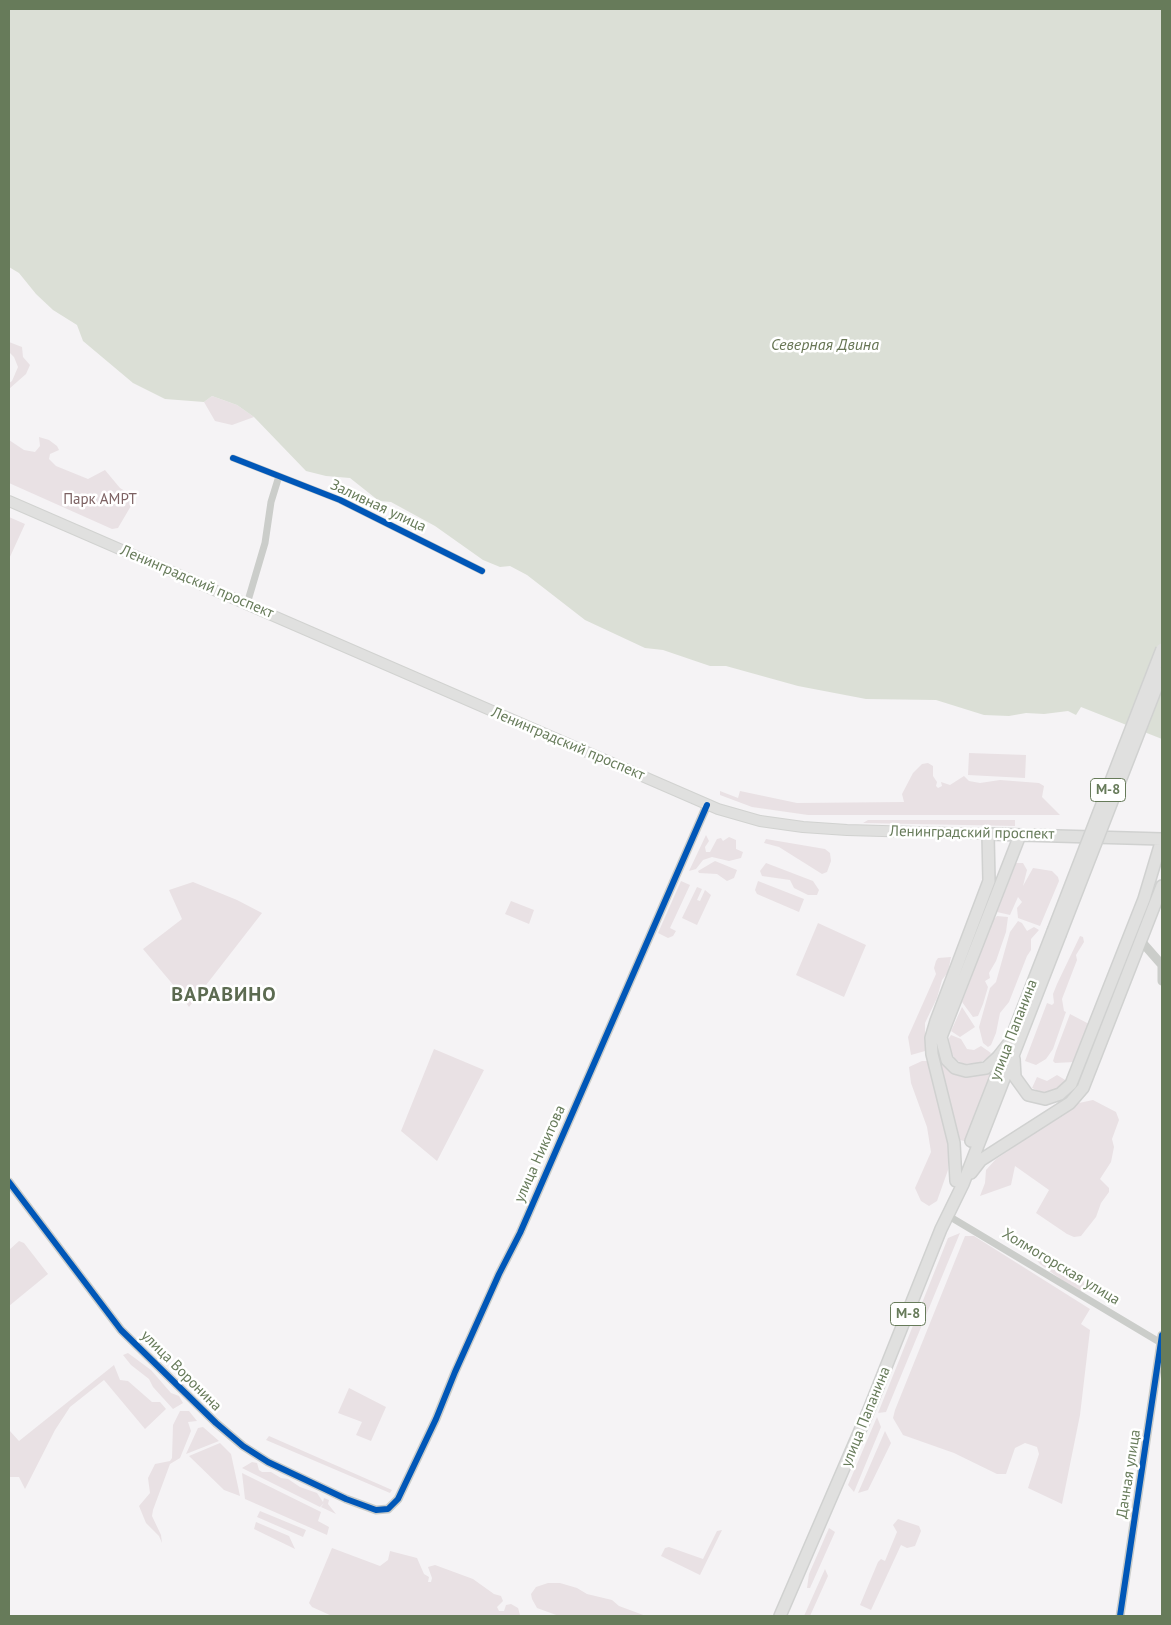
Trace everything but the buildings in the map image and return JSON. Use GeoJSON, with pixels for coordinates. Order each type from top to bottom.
{"type":"FeatureCollection","features":[{"type":"Feature","properties":{"kind":"main road","name":"Ленинградский проспект"},"geometry":{"type":"LineString","coordinates":[[9,501],[707,804],[750,818],[803,827],[847,830],[1162,839]]}},
{"type":"Feature","properties":{"kind":"main road","name":"М-8"},"geometry":{"type":"LineString","coordinates":[[1056,933],[1162,649]]}},
{"type":"Feature","properties":{"kind":"main road","name":"М-8"},"geometry":{"type":"LineString","coordinates":[[1056,933],[1162,673]]}},
{"type":"Feature","properties":{"kind":"main road"},"geometry":{"type":"LineString","coordinates":[[960,1182],[954,1143],[932,1054],[931,1038],[989,881],[988,834]]}},
{"type":"Feature","properties":{"kind":"main road"},"geometry":{"type":"LineString","coordinates":[[1013,1044],[993,1063],[980,1070],[966,1071],[955,1068],[947,1060],[941,1037],[1020,835]]}},
{"type":"Feature","properties":{"kind":"main road"},"geometry":{"type":"LineString","coordinates":[[1013,1044],[1015,1077],[1028,1095],[1045,1099],[1060,1094],[1071,1084],[1144,900],[1162,839]]}},
{"type":"Feature","properties":{"kind":"main road"},"geometry":{"type":"LineString","coordinates":[[960,1182],[981,1160],[1070,1103],[1083,1088],[1162,886]]}},
{"type":"Feature","properties":{"kind":"main road","name":"улица Папанина"},"geometry":{"type":"LineString","coordinates":[[780,1616],[868,1412],[947,1216],[1056,933]]}},
{"type":"Feature","properties":{"kind":"street","name":"Заливная улица"},"geometry":{"type":"LineString","coordinates":[[233,458],[340,500],[482,571]]}},
{"type":"Feature","properties":{"kind":"street"},"geometry":{"type":"LineString","coordinates":[[246,604],[265,543],[271,502],[279,476]]}},
{"type":"Feature","properties":{"kind":"street","name":"улица Никитова"},"geometry":{"type":"LineString","coordinates":[[388,1509],[398,1499],[436,1420],[455,1372],[499,1274],[520,1233],[707,804]]}},
{"type":"Feature","properties":{"kind":"street"},"geometry":{"type":"LineString","coordinates":[[1141,941],[1162,965],[1162,981]]}},
{"type":"Feature","properties":{"kind":"street","name":"улица Воронина"},"geometry":{"type":"LineString","coordinates":[[9,1182],[121,1330],[216,1423],[243,1446],[268,1462],[346,1499],[376,1510],[388,1509]]}},
{"type":"Feature","properties":{"kind":"street","name":"Холмогорская улица"},"geometry":{"type":"LineString","coordinates":[[947,1216],[1162,1339]]}},
{"type":"Feature","properties":{"kind":"street","name":"Дачная улица"},"geometry":{"type":"LineString","coordinates":[[1120,1616],[1161,1356],[1162,1339]]}},
{"type":"Feature","properties":{"kind":"green space"},"geometry":{"type":"Polygon","coordinates":[[[9,342],[22,347],[23,357],[30,365],[26,374],[9,389],[9,383],[12,381],[18,367],[14,357],[9,352],[9,342]]]}},
{"type":"Feature","properties":{"kind":"green space"},"geometry":{"type":"Polygon","coordinates":[[[212,396],[237,405],[254,417],[232,425],[215,421],[204,402],[212,396]]]}},
{"type":"Feature","properties":{"kind":"green space","name":"Парк АМРТ"},"geometry":{"type":"Polygon","coordinates":[[[39,437],[49,440],[57,446],[59,450],[50,454],[49,459],[56,466],[88,479],[105,470],[120,488],[133,496],[135,499],[118,528],[112,529],[9,483],[9,440],[24,450],[35,452],[40,446],[39,437]]]}},
{"type":"Feature","properties":{"kind":"green space"},"geometry":{"type":"Polygon","coordinates":[[[9,517],[25,524],[9,559],[9,517]]]}},
{"type":"Feature","properties":{"kind":"green space"},"geometry":{"type":"Polygon","coordinates":[[[969,753],[1026,755],[1025,778],[968,775],[969,753]]]}},
{"type":"Feature","properties":{"kind":"green space"},"geometry":{"type":"Polygon","coordinates":[[[928,763],[933,766],[933,776],[938,788],[942,786],[941,782],[950,785],[964,776],[969,781],[980,783],[1000,780],[1039,783],[1044,786],[1042,797],[1060,815],[808,815],[752,807],[720,795],[720,791],[738,798],[740,791],[797,803],[904,802],[902,794],[913,773],[922,764],[928,763]]]}},
{"type":"Feature","properties":{"kind":"green space"},"geometry":{"type":"Polygon","coordinates":[[[868,820],[1015,820],[1015,826],[863,823],[868,820]]]}},
{"type":"Feature","properties":{"kind":"green space"},"geometry":{"type":"Polygon","coordinates":[[[706,835],[709,841],[705,847],[706,852],[710,852],[717,839],[721,838],[723,841],[729,837],[736,840],[736,849],[743,852],[741,858],[729,861],[712,857],[703,860],[696,869],[689,871],[706,835]]]}},
{"type":"Feature","properties":{"kind":"green space"},"geometry":{"type":"Polygon","coordinates":[[[766,839],[825,849],[830,853],[831,861],[827,872],[822,874],[779,847],[764,843],[766,839]]]}},
{"type":"Feature","properties":{"kind":"green space"},"geometry":{"type":"Polygon","coordinates":[[[715,861],[737,870],[734,878],[727,881],[717,874],[699,873],[698,871],[715,861]]]}},
{"type":"Feature","properties":{"kind":"green space"},"geometry":{"type":"Polygon","coordinates":[[[766,863],[813,881],[819,890],[817,895],[808,895],[794,888],[790,880],[762,876],[760,871],[766,863]]]}},
{"type":"Feature","properties":{"kind":"green space"},"geometry":{"type":"Polygon","coordinates":[[[1016,863],[1023,863],[1027,870],[1023,886],[1033,868],[1052,871],[1058,877],[1059,881],[1040,926],[1018,918],[1017,908],[1022,902],[1018,897],[1010,915],[997,912],[1016,863]]]}},
{"type":"Feature","properties":{"kind":"green space"},"geometry":{"type":"Polygon","coordinates":[[[681,881],[690,885],[670,928],[676,931],[673,936],[668,938],[658,933],[681,881]]]}},
{"type":"Feature","properties":{"kind":"green space"},"geometry":{"type":"Polygon","coordinates":[[[758,881],[804,899],[799,912],[757,894],[755,890],[758,881]]]}},
{"type":"Feature","properties":{"kind":"green space"},"geometry":{"type":"Polygon","coordinates":[[[193,882],[237,900],[262,913],[189,1007],[143,949],[182,919],[169,890],[193,882]]]}},
{"type":"Feature","properties":{"kind":"green space"},"geometry":{"type":"Polygon","coordinates":[[[697,887],[702,889],[697,900],[700,901],[705,890],[711,895],[697,925],[682,918],[697,887]]]}},
{"type":"Feature","properties":{"kind":"green space"},"geometry":{"type":"Polygon","coordinates":[[[511,901],[534,910],[529,924],[505,914],[511,901]]]}},
{"type":"Feature","properties":{"kind":"green space"},"geometry":{"type":"Polygon","coordinates":[[[997,916],[1008,917],[1006,932],[996,961],[989,973],[990,978],[985,981],[988,987],[983,1004],[978,1016],[973,1017],[962,1002],[993,920],[997,916]]]}},
{"type":"Feature","properties":{"kind":"green space"},"geometry":{"type":"Polygon","coordinates":[[[1018,921],[1022,923],[1027,931],[1034,927],[1039,930],[1031,939],[1031,950],[1009,1002],[1000,1013],[996,1033],[991,1045],[988,1047],[983,1043],[979,1027],[990,988],[996,982],[1010,932],[1018,921]]]}},
{"type":"Feature","properties":{"kind":"green space"},"geometry":{"type":"Polygon","coordinates":[[[818,923],[866,945],[844,997],[796,975],[818,923]]]}},
{"type":"Feature","properties":{"kind":"green space"},"geometry":{"type":"Polygon","coordinates":[[[1080,936],[1083,937],[1084,942],[1076,955],[1077,960],[1062,999],[1064,1011],[1066,1012],[1053,1049],[1046,1059],[1036,1065],[1025,1061],[1047,1003],[1052,1005],[1054,1003],[1053,994],[1080,936]]]}},
{"type":"Feature","properties":{"kind":"green space"},"geometry":{"type":"Polygon","coordinates":[[[951,957],[948,972],[942,980],[937,998],[925,1023],[925,1051],[911,1055],[908,1037],[936,974],[934,968],[936,961],[938,958],[951,957]]]}},
{"type":"Feature","properties":{"kind":"green space"},"geometry":{"type":"Polygon","coordinates":[[[962,1007],[975,1027],[960,1037],[951,1031],[962,1007]]]}},
{"type":"Feature","properties":{"kind":"green space"},"geometry":{"type":"Polygon","coordinates":[[[1070,1014],[1089,1024],[1075,1062],[1055,1063],[1053,1061],[1056,1051],[1070,1014]]]}},
{"type":"Feature","properties":{"kind":"green space"},"geometry":{"type":"Polygon","coordinates":[[[951,1035],[961,1039],[967,1049],[974,1050],[981,1046],[991,1053],[988,1058],[979,1063],[963,1064],[955,1059],[950,1050],[949,1038],[951,1035]]]}},
{"type":"Feature","properties":{"kind":"green space"},"geometry":{"type":"Polygon","coordinates":[[[936,1046],[945,1063],[993,1071],[964,1141],[960,1140],[936,1046]]]}},
{"type":"Feature","properties":{"kind":"green space"},"geometry":{"type":"Polygon","coordinates":[[[434,1049],[484,1070],[437,1161],[401,1131],[434,1049]]]}},
{"type":"Feature","properties":{"kind":"green space"},"geometry":{"type":"Polygon","coordinates":[[[922,1061],[928,1061],[950,1144],[948,1170],[937,1201],[929,1206],[921,1201],[915,1188],[931,1152],[927,1127],[911,1083],[909,1067],[922,1061]]]}},
{"type":"Feature","properties":{"kind":"green space"},"geometry":{"type":"Polygon","coordinates":[[[1057,1075],[1067,1081],[1062,1088],[1046,1094],[1032,1088],[1037,1077],[1047,1081],[1057,1075]]]}},
{"type":"Feature","properties":{"kind":"green space"},"geometry":{"type":"Polygon","coordinates":[[[1093,1100],[1116,1112],[1119,1120],[1112,1139],[1114,1147],[1111,1162],[1100,1179],[1109,1188],[1109,1192],[1101,1203],[1096,1217],[1081,1236],[1074,1237],[1067,1234],[1036,1213],[1049,1190],[1015,1166],[1011,1185],[980,1196],[985,1183],[986,1170],[996,1159],[1079,1103],[1093,1100]]]}},
{"type":"Feature","properties":{"kind":"green space"},"geometry":{"type":"Polygon","coordinates":[[[960,1233],[886,1412],[878,1413],[948,1238],[960,1233]]]}},
{"type":"Feature","properties":{"kind":"green space"},"geometry":{"type":"Polygon","coordinates":[[[965,1236],[974,1236],[1090,1309],[1081,1324],[1090,1330],[1080,1415],[1062,1504],[1028,1488],[1039,1454],[1037,1447],[1025,1443],[1015,1448],[1006,1474],[997,1474],[954,1453],[903,1435],[893,1418],[965,1236]]]}},
{"type":"Feature","properties":{"kind":"green space"},"geometry":{"type":"Polygon","coordinates":[[[19,1241],[24,1243],[48,1274],[9,1306],[9,1250],[19,1241]]]}},
{"type":"Feature","properties":{"kind":"green space"},"geometry":{"type":"Polygon","coordinates":[[[1032,1255],[1049,1255],[1056,1264],[1063,1266],[1070,1273],[1083,1272],[1082,1280],[1087,1284],[1087,1288],[1078,1292],[1040,1264],[1032,1255]]]}},
{"type":"Feature","properties":{"kind":"green space"},"geometry":{"type":"Polygon","coordinates":[[[128,1353],[151,1370],[171,1393],[179,1396],[183,1403],[173,1409],[153,1387],[149,1379],[131,1365],[123,1355],[128,1353]]]}},
{"type":"Feature","properties":{"kind":"green space"},"geometry":{"type":"Polygon","coordinates":[[[114,1365],[120,1380],[128,1381],[152,1402],[160,1402],[166,1409],[145,1429],[104,1380],[70,1407],[55,1430],[25,1489],[19,1477],[9,1477],[9,1430],[19,1441],[114,1365]]]}},
{"type":"Feature","properties":{"kind":"green space"},"geometry":{"type":"Polygon","coordinates":[[[349,1388],[386,1407],[371,1441],[356,1435],[362,1422],[338,1413],[349,1388]]]}},
{"type":"Feature","properties":{"kind":"green space"},"geometry":{"type":"Polygon","coordinates":[[[180,1411],[189,1411],[197,1421],[188,1422],[191,1431],[180,1458],[170,1464],[153,1510],[152,1516],[161,1535],[162,1543],[159,1536],[146,1523],[139,1506],[150,1493],[148,1478],[155,1464],[170,1461],[172,1458],[173,1425],[180,1411]]]}},
{"type":"Feature","properties":{"kind":"green space"},"geometry":{"type":"Polygon","coordinates":[[[877,1417],[881,1427],[854,1492],[848,1485],[877,1417]]]}},
{"type":"Feature","properties":{"kind":"green space"},"geometry":{"type":"Polygon","coordinates":[[[203,1427],[219,1441],[186,1454],[198,1428],[203,1427]]]}},
{"type":"Feature","properties":{"kind":"green space"},"geometry":{"type":"Polygon","coordinates":[[[885,1431],[891,1443],[868,1490],[858,1493],[885,1431]]]}},
{"type":"Feature","properties":{"kind":"green space"},"geometry":{"type":"Polygon","coordinates":[[[269,1436],[392,1490],[390,1493],[266,1440],[269,1436]]]}},
{"type":"Feature","properties":{"kind":"green space"},"geometry":{"type":"Polygon","coordinates":[[[220,1443],[231,1454],[240,1496],[224,1490],[189,1456],[220,1443]]]}},
{"type":"Feature","properties":{"kind":"green space"},"geometry":{"type":"Polygon","coordinates":[[[252,1462],[257,1463],[259,1470],[262,1472],[271,1472],[281,1478],[288,1479],[300,1487],[317,1493],[323,1502],[324,1498],[329,1500],[328,1504],[336,1514],[321,1507],[324,1503],[320,1507],[242,1468],[252,1462]]]}},
{"type":"Feature","properties":{"kind":"green space"},"geometry":{"type":"Polygon","coordinates":[[[242,1473],[321,1512],[318,1521],[329,1527],[327,1535],[245,1499],[242,1473]]]}},
{"type":"Feature","properties":{"kind":"green space"},"geometry":{"type":"Polygon","coordinates":[[[260,1511],[306,1530],[303,1537],[257,1517],[260,1511]]]}},
{"type":"Feature","properties":{"kind":"green space"},"geometry":{"type":"Polygon","coordinates":[[[898,1519],[919,1526],[921,1531],[915,1546],[907,1548],[901,1545],[871,1610],[860,1605],[878,1562],[881,1559],[885,1561],[897,1532],[893,1525],[898,1519]]]}},
{"type":"Feature","properties":{"kind":"green space"},"geometry":{"type":"Polygon","coordinates":[[[256,1522],[289,1536],[295,1549],[254,1529],[256,1522]]]}},
{"type":"Feature","properties":{"kind":"green space"},"geometry":{"type":"Polygon","coordinates":[[[829,1528],[835,1532],[810,1588],[807,1588],[809,1574],[829,1528]]]}},
{"type":"Feature","properties":{"kind":"green space"},"geometry":{"type":"Polygon","coordinates":[[[722,1530],[700,1575],[661,1556],[665,1548],[669,1547],[703,1559],[717,1531],[722,1530]]]}},
{"type":"Feature","properties":{"kind":"green space"},"geometry":{"type":"Polygon","coordinates":[[[332,1548],[380,1566],[388,1560],[390,1551],[417,1558],[424,1574],[429,1577],[428,1582],[431,1582],[432,1578],[428,1567],[435,1565],[473,1579],[494,1594],[501,1596],[503,1601],[497,1607],[499,1611],[504,1611],[506,1605],[511,1604],[518,1608],[520,1615],[332,1616],[312,1607],[309,1603],[332,1548]]]}},
{"type":"Feature","properties":{"kind":"green space"},"geometry":{"type":"Polygon","coordinates":[[[825,1569],[828,1576],[810,1616],[804,1616],[825,1569]]]}},
{"type":"Feature","properties":{"kind":"green space"},"geometry":{"type":"Polygon","coordinates":[[[548,1583],[560,1583],[577,1588],[587,1594],[612,1600],[619,1606],[646,1616],[559,1616],[537,1608],[532,1599],[531,1594],[536,1587],[548,1583]]]}},
{"type":"Feature","properties":{"kind":"water","name":"Северная Двина"},"geometry":{"type":"Polygon","coordinates":[[[9,9],[1162,9],[1162,739],[1081,707],[1076,715],[1068,711],[1044,714],[1026,713],[1009,716],[984,715],[936,700],[866,699],[798,686],[726,666],[710,666],[663,650],[645,648],[585,620],[527,575],[510,566],[500,567],[483,560],[435,526],[391,502],[379,501],[350,478],[326,476],[306,471],[254,417],[237,405],[212,396],[204,402],[165,399],[133,383],[83,341],[77,325],[53,310],[36,294],[19,273],[9,267],[9,9]]]}},
{"type":"Feature","properties":{"kind":"cycle path"},"geometry":{"type":"LineString","coordinates":[[233,458],[340,500],[482,571]]}},
{"type":"Feature","properties":{"kind":"cycle path"},"geometry":{"type":"LineString","coordinates":[[9,1182],[121,1330],[216,1423],[243,1446],[268,1462],[346,1499],[376,1510],[388,1509],[398,1499],[436,1419],[499,1274],[520,1233],[707,805]]}},
{"type":"Feature","properties":{"kind":"cycle path"},"geometry":{"type":"LineString","coordinates":[[1120,1616],[1162,1335]]}},
{"type":"Feature","properties":{"kind":"district","name":"ВАРАВИНО"},"geometry":{"type":"Point","coordinates":[224,995]}}]}
